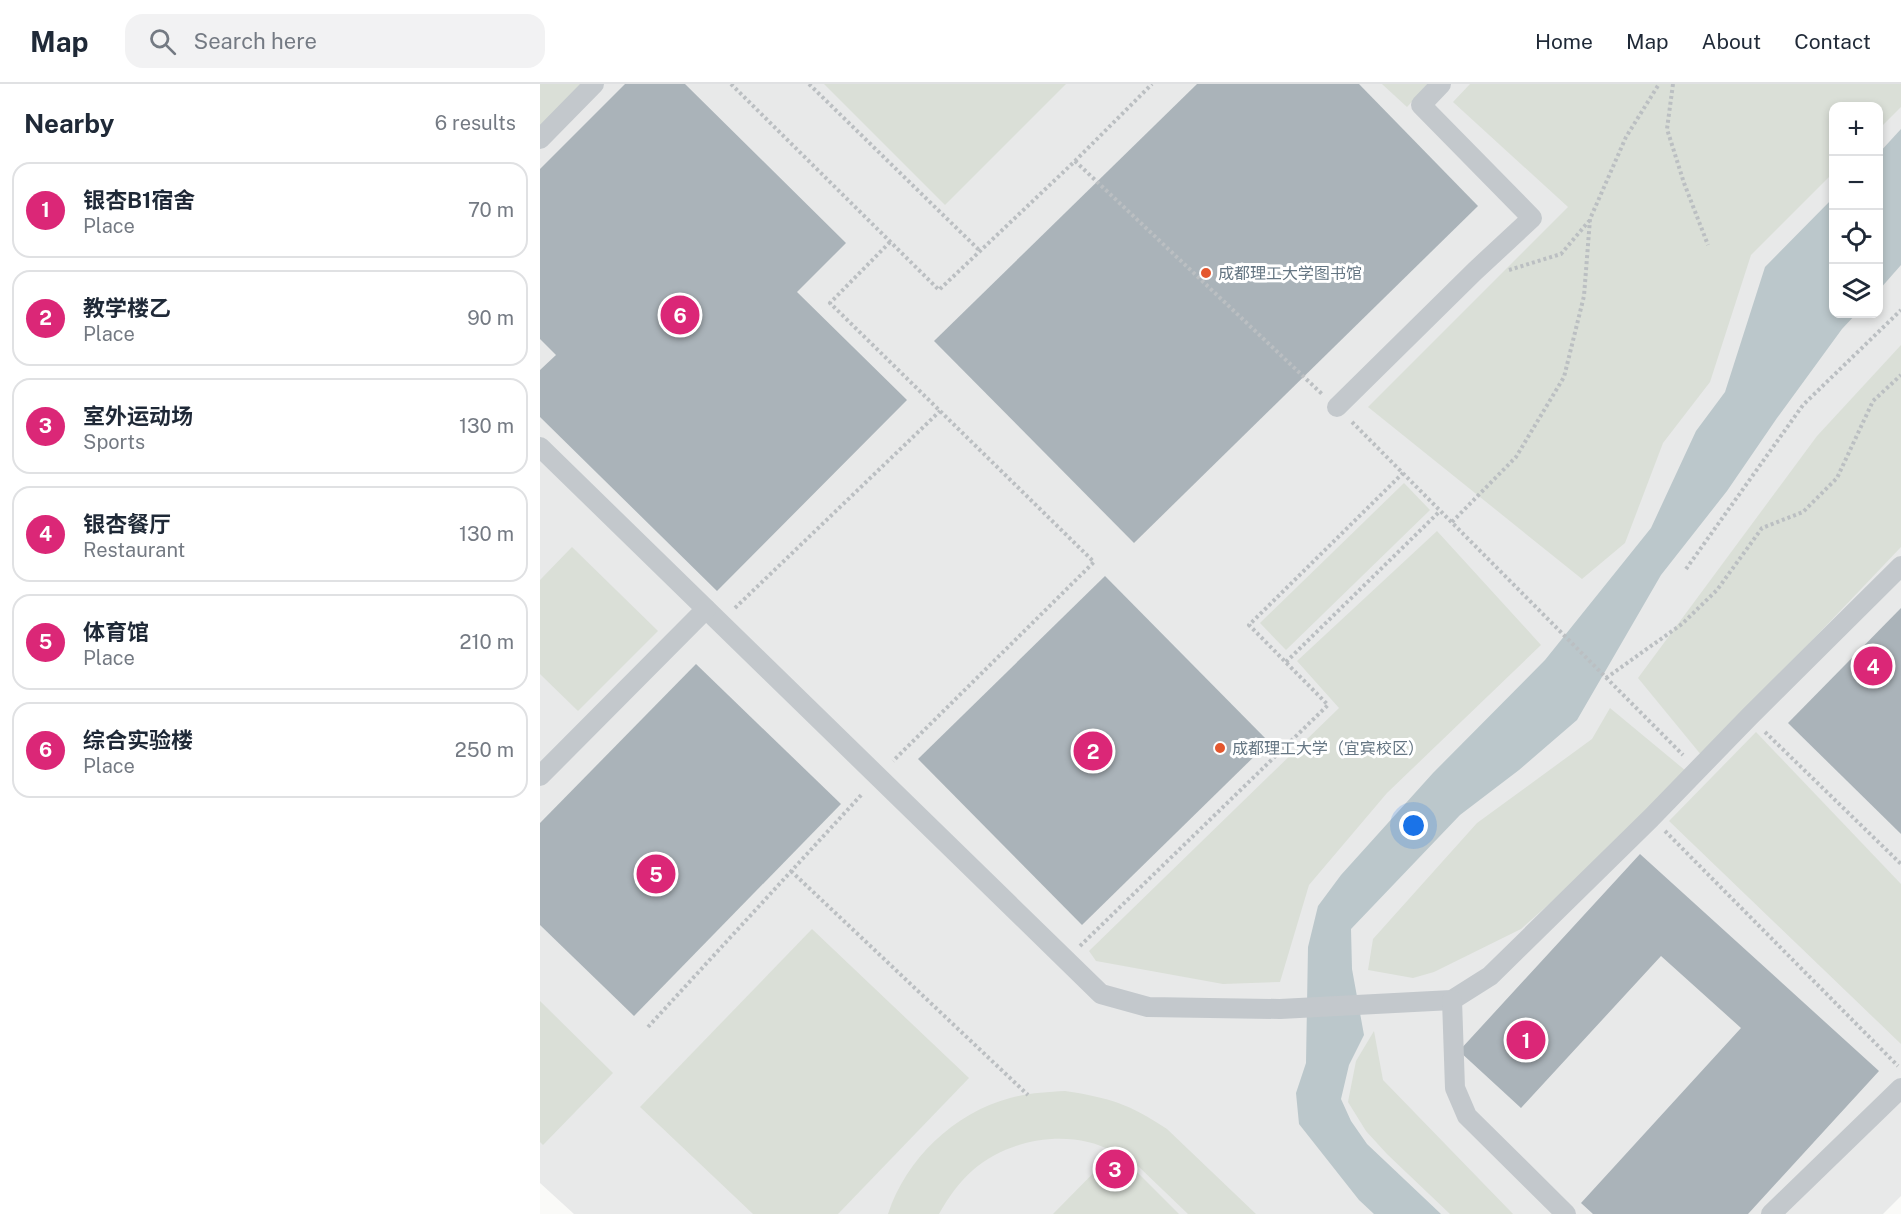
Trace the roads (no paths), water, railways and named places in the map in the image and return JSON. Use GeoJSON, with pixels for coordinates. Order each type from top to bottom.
{"type":"FeatureCollection","features":[{"type":"Feature","properties":{"kind":"street"},"geometry":{"type":"LineString","coordinates":[[540,139],[594,84]]}},
{"type":"Feature","properties":{"kind":"street"},"geometry":{"type":"LineString","coordinates":[[1337,407],[1532,218],[1421,105],[1441,84]]}},
{"type":"Feature","properties":{"kind":"street"},"geometry":{"type":"LineString","coordinates":[[540,447],[1101,994],[1148,1007],[1280,1009],[1452,1000],[1490,976],[1652,818],[1749,717],[1901,566]]}},
{"type":"Feature","properties":{"kind":"street"},"geometry":{"type":"LineString","coordinates":[[544,763],[706,609]]}},
{"type":"Feature","properties":{"kind":"street"},"geometry":{"type":"LineString","coordinates":[[1452,1000],[1455,1088],[1467,1116],[1566,1214]]}},
{"type":"Feature","properties":{"kind":"street"},"geometry":{"type":"LineString","coordinates":[[1771,1214],[1901,1088]]}},
{"type":"Feature","properties":{"kind":"place","name":"成都理工大学图书馆"},"geometry":{"type":"Point","coordinates":[1206,273]}},
{"type":"Feature","properties":{"kind":"place","name":"综合实验楼"},"geometry":{"type":"Point","coordinates":[680,315]}},
{"type":"Feature","properties":{"kind":"place","name":"银杏餐厅"},"geometry":{"type":"Point","coordinates":[1873,666]}},
{"type":"Feature","properties":{"kind":"place","name":"成都理工大学（宜宾校区）"},"geometry":{"type":"Point","coordinates":[1220,748]}},
{"type":"Feature","properties":{"kind":"place","name":"教学楼乙"},"geometry":{"type":"Point","coordinates":[1093,751]}},
{"type":"Feature","properties":{"kind":"place","name":"体育馆"},"geometry":{"type":"Point","coordinates":[656,874]}},
{"type":"Feature","properties":{"kind":"place","name":"银杏B1宿舍"},"geometry":{"type":"Point","coordinates":[1526,1040]}},
{"type":"Feature","properties":{"kind":"place","name":"室外运动场"},"geometry":{"type":"Point","coordinates":[1115,1169]}}]}
